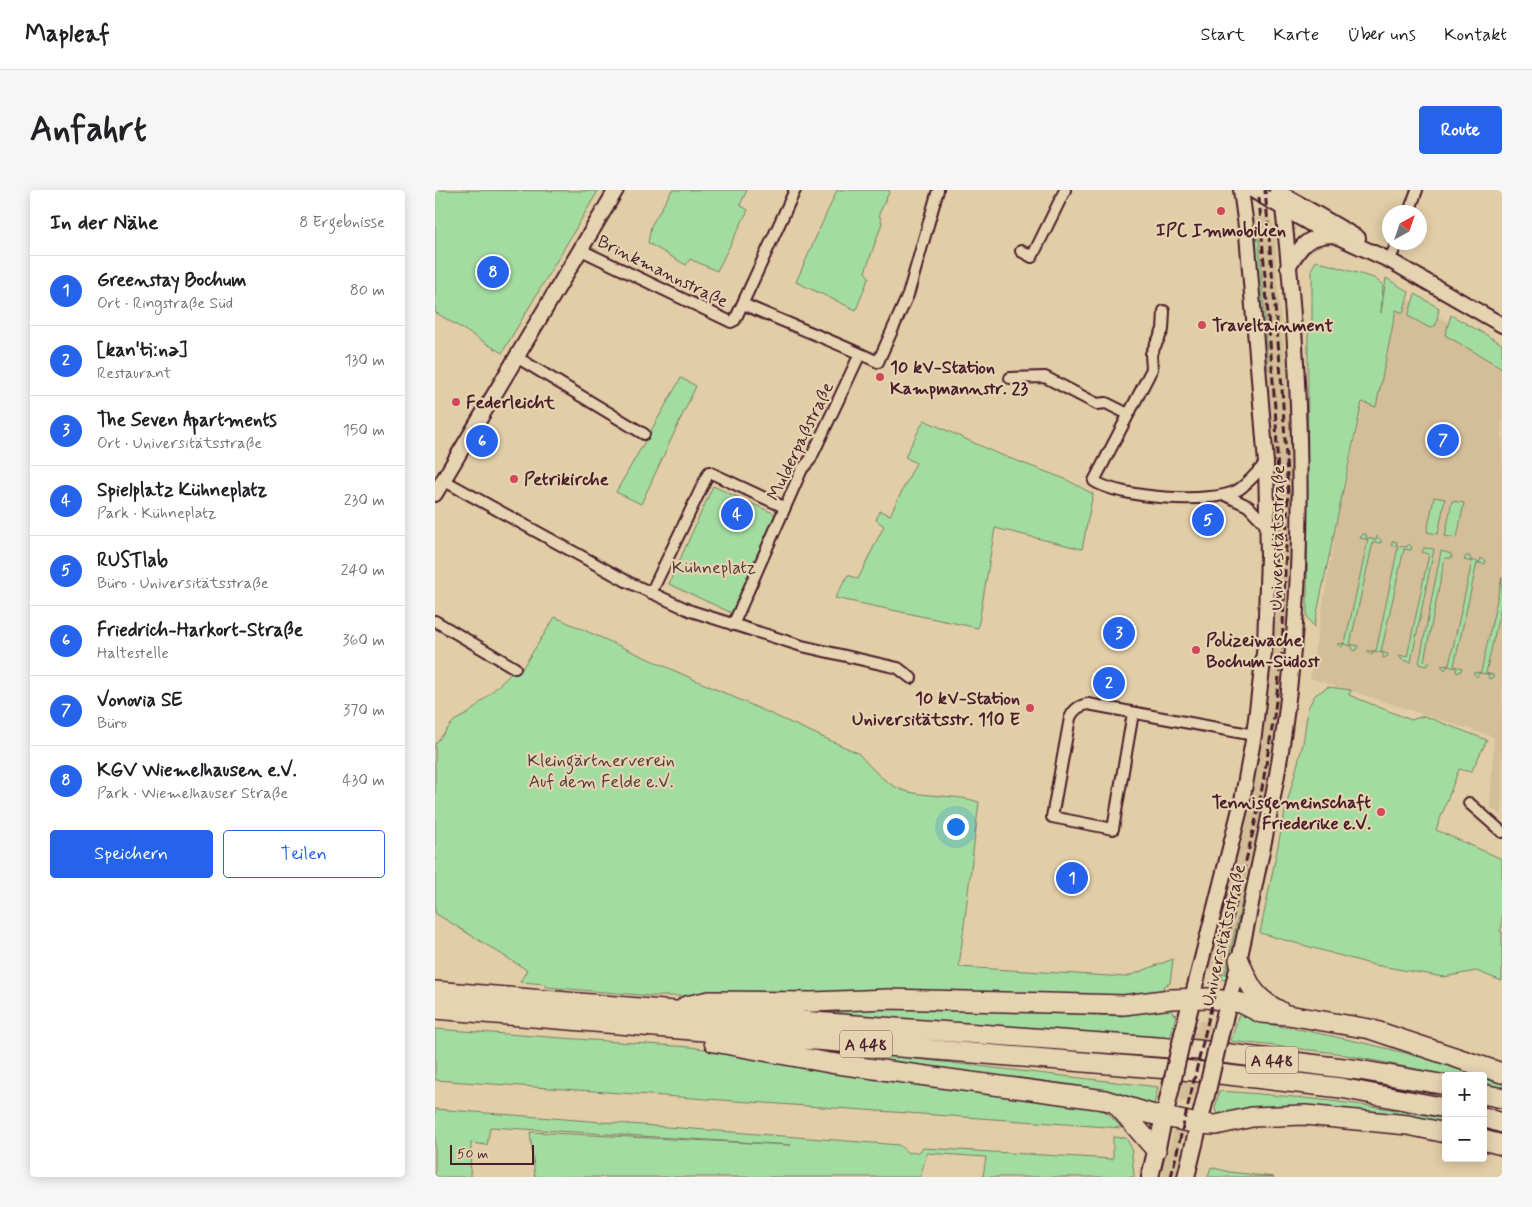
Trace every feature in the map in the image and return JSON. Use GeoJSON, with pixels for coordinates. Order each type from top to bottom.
{"type":"FeatureCollection","features":[{"type":"Feature","properties":{"kind":"highway"},"geometry":{"type":"LineString","coordinates":[[1239,960],[1250,986],[1259,998],[1288,1014]]}},
{"type":"Feature","properties":{"kind":"highway","name":"A 448"},"geometry":{"type":"LineString","coordinates":[[435,992],[1198,1050],[1359,1070],[1442,1085]]}},
{"type":"Feature","properties":{"kind":"highway"},"geometry":{"type":"LineString","coordinates":[[669,1010],[709,1001],[813,1002],[888,999],[1124,1005],[1192,998],[1229,1000],[1261,1013],[1288,1014],[1370,1029],[1502,1074]]}},
{"type":"Feature","properties":{"kind":"highway","name":"A 448"},"geometry":{"type":"LineString","coordinates":[[435,1009],[1193,1071],[1341,1088],[1442,1107]]}},
{"type":"Feature","properties":{"kind":"highway"},"geometry":{"type":"LineString","coordinates":[[631,1025],[830,1063],[1115,1103],[1198,1124],[1216,1125],[1252,1117],[1305,1115],[1407,1125],[1442,1132]]}},
{"type":"Feature","properties":{"kind":"highway"},"geometry":{"type":"LineString","coordinates":[[1487,1095],[1502,1098]]}},
{"type":"Feature","properties":{"kind":"highway"},"geometry":{"type":"LineString","coordinates":[[1115,1103],[1157,1150]]}},
{"type":"Feature","properties":{"kind":"highway"},"geometry":{"type":"LineString","coordinates":[[1487,1118],[1502,1123]]}},
{"type":"Feature","properties":{"kind":"highway"},"geometry":{"type":"LineString","coordinates":[[1487,1141],[1502,1145]]}},
{"type":"Feature","properties":{"kind":"main road"},"geometry":{"type":"LineString","coordinates":[[435,494],[617,190]]}},
{"type":"Feature","properties":{"kind":"main road","name":"Universitätsstraße"},"geometry":{"type":"LineString","coordinates":[[1150,1177],[1183,1034],[1242,801],[1254,735],[1265,645],[1268,527],[1266,463],[1247,234],[1241,190]]}},
{"type":"Feature","properties":{"kind":"main road"},"geometry":{"type":"LineString","coordinates":[[1252,190],[1280,195],[1370,245],[1389,260]]}},
{"type":"Feature","properties":{"kind":"main road"},"geometry":{"type":"LineString","coordinates":[[1280,195],[1333,236],[1389,260],[1502,325]]}},
{"type":"Feature","properties":{"kind":"main road","name":"Universitätsstraße"},"geometry":{"type":"LineString","coordinates":[[1186,1177],[1239,960],[1280,756],[1294,632],[1299,522],[1298,442],[1288,268],[1280,195]]}},
{"type":"Feature","properties":{"kind":"main road"},"geometry":{"type":"LineString","coordinates":[[1288,268],[1307,242],[1320,236],[1333,236]]}},
{"type":"Feature","properties":{"kind":"street"},"geometry":{"type":"LineString","coordinates":[[743,304],[795,190]]}},
{"type":"Feature","properties":{"kind":"street","name":"Brinkmannstraße"},"geometry":{"type":"LineString","coordinates":[[581,250],[731,322],[735,320],[743,304],[800,329],[817,333],[879,362],[908,295],[938,190]]}},
{"type":"Feature","properties":{"kind":"street"},"geometry":{"type":"LineString","coordinates":[[1021,251],[1032,257],[1065,190]]}},
{"type":"Feature","properties":{"kind":"street"},"geometry":{"type":"LineString","coordinates":[[1412,205],[1417,190]]}},
{"type":"Feature","properties":{"kind":"street"},"geometry":{"type":"LineString","coordinates":[[1389,260],[1394,250]]}},
{"type":"Feature","properties":{"kind":"street","name":"Universitätsstraße"},"geometry":{"type":"LineString","coordinates":[[1164,311],[1163,330],[1151,354],[1152,369],[1094,481],[1102,486],[1150,497],[1180,498],[1225,494],[1237,491],[1266,463]]}},
{"type":"Feature","properties":{"kind":"street","name":"Mulderpaßstraße"},"geometry":{"type":"LineString","coordinates":[[733,625],[784,507],[802,469],[810,460],[860,354]]}},
{"type":"Feature","properties":{"kind":"street"},"geometry":{"type":"LineString","coordinates":[[517,358],[645,434]]}},
{"type":"Feature","properties":{"kind":"street"},"geometry":{"type":"LineString","coordinates":[[1010,378],[1045,377],[1097,404],[1106,403],[1128,414]]}},
{"type":"Feature","properties":{"kind":"street"},"geometry":{"type":"LineString","coordinates":[[651,593],[709,472],[784,507]]}},
{"type":"Feature","properties":{"kind":"street"},"geometry":{"type":"LineString","coordinates":[[443,480],[651,593],[691,611],[807,647],[898,668],[911,678]]}},
{"type":"Feature","properties":{"kind":"street","name":"Universitätsstraße"},"geometry":{"type":"LineString","coordinates":[[1225,494],[1248,506],[1268,527]]}},
{"type":"Feature","properties":{"kind":"street"},"geometry":{"type":"LineString","coordinates":[[435,621],[515,668]]}},
{"type":"Feature","properties":{"kind":"street"},"geometry":{"type":"LineString","coordinates":[[1133,713],[1113,829],[1051,817],[1070,718],[1078,707],[1088,704],[1254,735]]}},
{"type":"Feature","properties":{"kind":"street"},"geometry":{"type":"LineString","coordinates":[[1469,804],[1502,832]]}},
{"type":"Feature","properties":{"kind":"shaded area"},"geometry":{"type":"Polygon","coordinates":[[[1270,217],[1275,229],[1278,291],[1289,387],[1293,465],[1291,578],[1287,639],[1276,737],[1253,864],[1251,864],[1225,975],[1207,970],[1237,856],[1254,774],[1269,668],[1274,608],[1271,437],[1266,371],[1268,370],[1259,239],[1254,239],[1252,223],[1256,218],[1270,217]]]}},
{"type":"Feature","properties":{"kind":"shaded area"},"geometry":{"type":"Polygon","coordinates":[[[1383,285],[1502,353],[1502,817],[1490,807],[1494,737],[1310,678],[1337,522],[1378,337],[1383,285]]]}},
{"type":"Feature","properties":{"kind":"shaded area"},"geometry":{"type":"Polygon","coordinates":[[[1200,1020],[1211,1023],[1194,1099],[1191,1102],[1180,1102],[1179,1097],[1194,1035],[1200,1020]]]}},
{"type":"Feature","properties":{"kind":"shaded area"},"geometry":{"type":"Polygon","coordinates":[[[1174,1129],[1185,1131],[1179,1151],[1185,1153],[1180,1174],[1175,1174],[1174,1177],[1162,1177],[1163,1172],[1159,1170],[1164,1148],[1169,1149],[1174,1129]]]}},
{"type":"Feature","properties":{"kind":"green space"},"geometry":{"type":"Polygon","coordinates":[[[435,190],[598,191],[502,353],[435,312],[435,190]]]}},
{"type":"Feature","properties":{"kind":"green space"},"geometry":{"type":"Polygon","coordinates":[[[672,190],[747,190],[740,205],[748,210],[717,271],[690,259],[686,265],[648,243],[651,226],[672,190]]]}},
{"type":"Feature","properties":{"kind":"green space"},"geometry":{"type":"Polygon","coordinates":[[[837,190],[890,190],[879,214],[882,223],[865,272],[869,277],[856,310],[796,282],[837,190]]]}},
{"type":"Feature","properties":{"kind":"green space"},"geometry":{"type":"Polygon","coordinates":[[[1254,239],[1259,239],[1268,370],[1266,371],[1254,239]]]}},
{"type":"Feature","properties":{"kind":"green space"},"geometry":{"type":"Polygon","coordinates":[[[1316,261],[1374,278],[1383,285],[1381,313],[1386,278],[1409,292],[1403,313],[1396,310],[1376,407],[1362,402],[1314,627],[1307,617],[1308,335],[1312,320],[1312,268],[1316,261]]]}},
{"type":"Feature","properties":{"kind":"green space"},"geometry":{"type":"Polygon","coordinates":[[[1415,294],[1439,308],[1436,325],[1430,328],[1408,316],[1415,294]]]}},
{"type":"Feature","properties":{"kind":"green space"},"geometry":{"type":"Polygon","coordinates":[[[1451,315],[1502,344],[1502,368],[1445,335],[1451,315]]]}},
{"type":"Feature","properties":{"kind":"green space"},"geometry":{"type":"Polygon","coordinates":[[[681,378],[696,386],[641,504],[616,492],[681,378]]]}},
{"type":"Feature","properties":{"kind":"green space"},"geometry":{"type":"Polygon","coordinates":[[[924,420],[996,453],[1065,479],[1093,494],[1082,549],[995,528],[978,628],[835,598],[848,575],[858,579],[884,526],[876,520],[880,511],[890,515],[916,463],[905,457],[924,420]]]}},
{"type":"Feature","properties":{"kind":"green space","name":"Kühneplatz"},"geometry":{"type":"Polygon","coordinates":[[[713,486],[775,514],[732,613],[669,584],[713,486]]]}},
{"type":"Feature","properties":{"kind":"green space"},"geometry":{"type":"Polygon","coordinates":[[[1434,497],[1445,499],[1438,534],[1427,532],[1434,497]]]}},
{"type":"Feature","properties":{"kind":"green space"},"geometry":{"type":"Polygon","coordinates":[[[1452,501],[1464,503],[1457,538],[1445,536],[1452,501]]]}},
{"type":"Feature","properties":{"kind":"green space"},"geometry":{"type":"Polygon","coordinates":[[[1363,534],[1366,534],[1366,538],[1376,540],[1377,536],[1381,543],[1373,542],[1350,644],[1358,646],[1353,651],[1352,646],[1343,644],[1341,648],[1337,644],[1345,643],[1368,540],[1360,538],[1363,534]]]}},
{"type":"Feature","properties":{"kind":"green space"},"geometry":{"type":"Polygon","coordinates":[[[1393,541],[1397,542],[1396,546],[1407,547],[1408,544],[1412,547],[1411,550],[1404,549],[1381,652],[1388,654],[1388,656],[1383,658],[1383,653],[1373,651],[1376,651],[1398,547],[1391,545],[1393,541]]]}},
{"type":"Feature","properties":{"kind":"green space"},"geometry":{"type":"Polygon","coordinates":[[[1424,548],[1434,549],[1411,662],[1402,660],[1399,655],[1407,657],[1429,554],[1422,552],[1424,548]]]}},
{"type":"Feature","properties":{"kind":"green space"},"geometry":{"type":"Polygon","coordinates":[[[1441,551],[1451,554],[1452,558],[1445,558],[1424,661],[1430,663],[1426,666],[1419,664],[1441,551]]]}},
{"type":"Feature","properties":{"kind":"green space"},"geometry":{"type":"Polygon","coordinates":[[[1466,556],[1470,556],[1470,560],[1480,562],[1481,558],[1486,561],[1485,564],[1477,563],[1454,666],[1462,668],[1457,673],[1456,668],[1447,666],[1445,670],[1441,666],[1449,665],[1472,562],[1464,560],[1466,556]]]}},
{"type":"Feature","properties":{"kind":"green space"},"geometry":{"type":"Polygon","coordinates":[[[1502,577],[1502,602],[1486,673],[1493,675],[1493,677],[1489,679],[1488,674],[1479,673],[1477,677],[1473,673],[1481,672],[1502,577]]]}},
{"type":"Feature","properties":{"kind":"green space","name":"Kleingärtnerverein Auf dem Felde e.V."},"geometry":{"type":"Polygon","coordinates":[[[555,617],[858,753],[883,778],[897,788],[914,793],[963,798],[979,802],[959,967],[1126,977],[1173,959],[1170,983],[1163,987],[1165,992],[1159,997],[651,996],[546,987],[546,984],[520,982],[527,970],[435,913],[435,744],[454,721],[469,713],[512,673],[520,672],[555,617]]]}},
{"type":"Feature","properties":{"kind":"green space"},"geometry":{"type":"Polygon","coordinates":[[[1328,687],[1351,690],[1349,695],[1411,720],[1424,716],[1487,740],[1471,772],[1459,769],[1436,830],[1502,859],[1502,926],[1500,931],[1502,932],[1502,981],[1476,971],[1444,977],[1374,965],[1260,933],[1286,807],[1303,744],[1308,708],[1315,695],[1328,687]]]}},
{"type":"Feature","properties":{"kind":"green space"},"geometry":{"type":"Polygon","coordinates":[[[1251,863],[1253,864],[1226,980],[1221,979],[1222,974],[1225,974],[1251,863]]]}},
{"type":"Feature","properties":{"kind":"green space"},"geometry":{"type":"Polygon","coordinates":[[[1170,1007],[1173,1014],[1176,1015],[1169,1044],[749,1010],[932,1008],[1122,1016],[1170,1007]]]}},
{"type":"Feature","properties":{"kind":"green space"},"geometry":{"type":"Polygon","coordinates":[[[1240,1010],[1257,1020],[1273,1025],[1388,1049],[1474,1072],[1442,1072],[1442,1074],[1336,1053],[1231,1041],[1240,1010]]]}},
{"type":"Feature","properties":{"kind":"green space"},"geometry":{"type":"Polygon","coordinates":[[[435,1029],[690,1047],[1094,1107],[1106,1112],[1122,1128],[435,1080],[435,1029]]]}},
{"type":"Feature","properties":{"kind":"green space"},"geometry":{"type":"Polygon","coordinates":[[[760,1043],[823,1048],[1158,1087],[1154,1105],[760,1043]]]}},
{"type":"Feature","properties":{"kind":"green space"},"geometry":{"type":"Polygon","coordinates":[[[1487,1076],[1502,1080],[1502,1088],[1487,1084],[1487,1076]]]}},
{"type":"Feature","properties":{"kind":"green space"},"geometry":{"type":"Polygon","coordinates":[[[1219,1091],[1305,1098],[1390,1109],[1442,1118],[1442,1127],[1242,1112],[1217,1115],[1215,1109],[1219,1091]]]}},
{"type":"Feature","properties":{"kind":"green space"},"geometry":{"type":"Polygon","coordinates":[[[435,1109],[899,1145],[908,1153],[919,1152],[923,1148],[1113,1159],[1113,1137],[1126,1138],[1131,1147],[1134,1177],[983,1177],[986,1157],[927,1153],[920,1177],[535,1177],[530,1132],[791,1145],[490,1127],[487,1145],[471,1143],[470,1177],[435,1177],[435,1109]]]}},
{"type":"Feature","properties":{"kind":"green space"},"geometry":{"type":"Polygon","coordinates":[[[1211,1167],[1229,1172],[1274,1177],[1208,1177],[1211,1167]]]}},
{"type":"Feature","properties":{"kind":"railway"},"geometry":{"type":"LineString","coordinates":[[1171,1177],[1259,806],[1274,717],[1282,652],[1288,493],[1282,388],[1265,190]]}},
{"type":"Feature","properties":{"kind":"railway"},"geometry":{"type":"LineString","coordinates":[[1259,197],[1276,421],[1280,537]]}},
{"type":"Feature","properties":{"kind":"place","name":"IPC Immobilien"},"geometry":{"type":"Point","coordinates":[1221,211]}},
{"type":"Feature","properties":{"kind":"place","name":"KGV Wiemelhausen e.V."},"geometry":{"type":"Point","coordinates":[493,272]}},
{"type":"Feature","properties":{"kind":"place","name":"Traveltainment"},"geometry":{"type":"Point","coordinates":[1202,325]}},
{"type":"Feature","properties":{"kind":"place","name":"10 kV-Station Kampmannstr. 23"},"geometry":{"type":"Point","coordinates":[880,377]}},
{"type":"Feature","properties":{"kind":"place","name":"Federleicht"},"geometry":{"type":"Point","coordinates":[456,402]}},
{"type":"Feature","properties":{"kind":"place","name":"Vonovia SE"},"geometry":{"type":"Point","coordinates":[1443,440]}},
{"type":"Feature","properties":{"kind":"place","name":"Friedrich-Harkort-Straße"},"geometry":{"type":"Point","coordinates":[482,441]}},
{"type":"Feature","properties":{"kind":"place","name":"Petrikirche"},"geometry":{"type":"Point","coordinates":[514,479]}},
{"type":"Feature","properties":{"kind":"place","name":"Spielplatz Kühneplatz"},"geometry":{"type":"Point","coordinates":[737,514]}},
{"type":"Feature","properties":{"kind":"place","name":"RUSTlab"},"geometry":{"type":"Point","coordinates":[1208,520]}},
{"type":"Feature","properties":{"kind":"place","name":"The Seven Apartments"},"geometry":{"type":"Point","coordinates":[1119,633]}},
{"type":"Feature","properties":{"kind":"place","name":"Polizeiwache Bochum-Südost"},"geometry":{"type":"Point","coordinates":[1196,650]}},
{"type":"Feature","properties":{"kind":"place","name":"[kanˈtiːnə]"},"geometry":{"type":"Point","coordinates":[1109,683]}},
{"type":"Feature","properties":{"kind":"place","name":"10 kV-Station Universitätsstr. 110 E"},"geometry":{"type":"Point","coordinates":[1030,708]}},
{"type":"Feature","properties":{"kind":"place","name":"Tennisgemeinschaft Friederike e.V."},"geometry":{"type":"Point","coordinates":[1381,812]}},
{"type":"Feature","properties":{"kind":"place","name":"Greenstay Bochum"},"geometry":{"type":"Point","coordinates":[1072,878]}}]}
